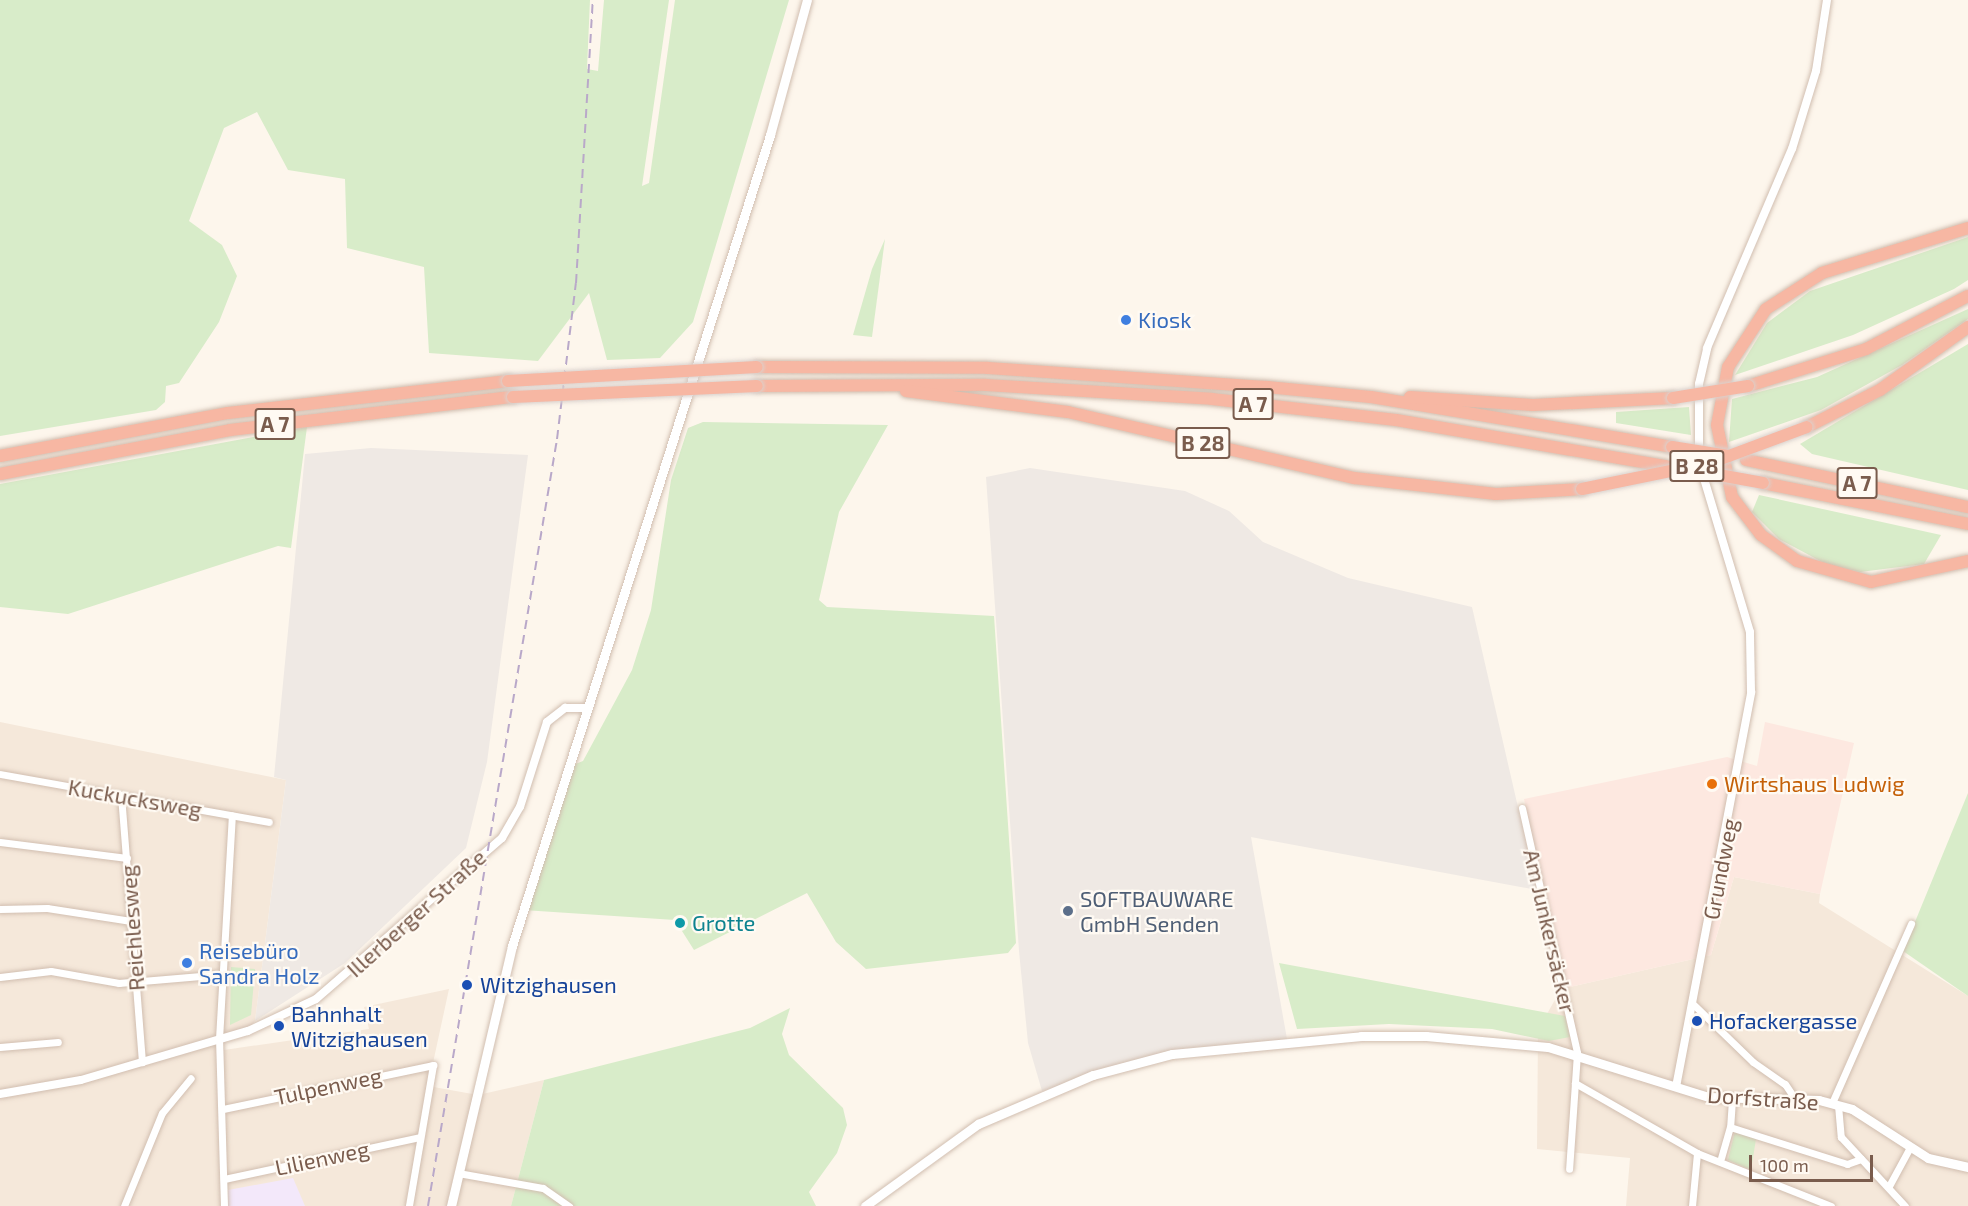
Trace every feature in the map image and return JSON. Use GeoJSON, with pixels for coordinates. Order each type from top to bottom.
{"type":"FeatureCollection","features":[{"type":"Feature","properties":{"kind":"highway"},"geometry":{"type":"LineString","coordinates":[[1968,228],[1822,273],[1766,309],[1728,368],[1717,425],[1732,498],[1761,535],[1797,561],[1871,582],[1968,561]]}},
{"type":"Feature","properties":{"kind":"highway"},"geometry":{"type":"LineString","coordinates":[[1371,397],[1533,405],[1673,398],[1748,386],[1866,349],[1968,296]]}},
{"type":"Feature","properties":{"kind":"highway","name":"B 28"},"geometry":{"type":"LineString","coordinates":[[836,384],[1068,412],[1389,483],[1496,494],[1582,489],[1710,463],[1807,427],[1880,390],[1968,327]]}},
{"type":"Feature","properties":{"kind":"highway","name":"A 7"},"geometry":{"type":"LineString","coordinates":[[3,456],[228,414],[508,381],[757,367],[1099,374],[1371,397],[1746,460],[1968,507]]}},
{"type":"Feature","properties":{"kind":"highway","name":"A 7"},"geometry":{"type":"LineString","coordinates":[[5,472],[263,426],[513,397],[836,384],[997,385],[1212,399],[1396,420],[1763,483],[1968,524]]}},
{"type":"Feature","properties":{"kind":"main road"},"geometry":{"type":"LineString","coordinates":[[451,1206],[512,946],[770,135],[807,0]]}},
{"type":"Feature","properties":{"kind":"main road","name":"Dorfstraße"},"geometry":{"type":"LineString","coordinates":[[866,1206],[915,1166],[1010,1107],[1141,1060],[1288,1040],[1361,1036],[1426,1036],[1548,1047],[1577,1053],[1676,1087],[1732,1100],[1795,1099],[1835,1104],[1866,1117],[1909,1149],[1968,1167]]}},
{"type":"Feature","properties":{"kind":"street","name":"Grundweg"},"geometry":{"type":"LineString","coordinates":[[1676,1087],[1694,1005],[1751,692],[1750,632],[1699,462],[1699,384],[1720,314],[1771,204],[1807,106],[1827,0]]}},
{"type":"Feature","properties":{"kind":"street","name":"Illerberger Straße"},"geometry":{"type":"LineString","coordinates":[[0,1094],[53,1087],[219,1039],[316,999],[502,838],[520,807],[547,722],[566,708],[586,708]]}},
{"type":"Feature","properties":{"kind":"street","name":"Kuckucksweg"},"geometry":{"type":"LineString","coordinates":[[0,774],[269,822]]}},
{"type":"Feature","properties":{"kind":"street","name":"Reichlesweg"},"geometry":{"type":"LineString","coordinates":[[121,795],[142,1062]]}},
{"type":"Feature","properties":{"kind":"street","name":"Am Junkersäcker"},"geometry":{"type":"LineString","coordinates":[[1522,808],[1577,1053],[1569,1168]]}},
{"type":"Feature","properties":{"kind":"street"},"geometry":{"type":"LineString","coordinates":[[224,1206],[223,1109],[219,1039],[232,815]]}},
{"type":"Feature","properties":{"kind":"street"},"geometry":{"type":"LineString","coordinates":[[0,842],[127,858]]}},
{"type":"Feature","properties":{"kind":"street"},"geometry":{"type":"LineString","coordinates":[[0,909],[47,908],[131,921]]}},
{"type":"Feature","properties":{"kind":"street"},"geometry":{"type":"LineString","coordinates":[[1905,1206],[1889,1186],[1861,1159],[1837,1128],[1835,1104],[1911,924]]}},
{"type":"Feature","properties":{"kind":"street"},"geometry":{"type":"LineString","coordinates":[[0,977],[51,971],[136,982],[224,975]]}},
{"type":"Feature","properties":{"kind":"street"},"geometry":{"type":"LineString","coordinates":[[1694,1005],[1753,1062],[1785,1084],[1795,1099]]}},
{"type":"Feature","properties":{"kind":"street"},"geometry":{"type":"LineString","coordinates":[[0,1047],[58,1042]]}},
{"type":"Feature","properties":{"kind":"street","name":"Tulpenweg"},"geometry":{"type":"LineString","coordinates":[[223,1109],[433,1065],[420,1137]]}},
{"type":"Feature","properties":{"kind":"street"},"geometry":{"type":"LineString","coordinates":[[124,1206],[162,1113],[191,1078]]}},
{"type":"Feature","properties":{"kind":"street"},"geometry":{"type":"LineString","coordinates":[[1575,1083],[1697,1153],[1721,1158],[1730,1167],[1831,1206]]}},
{"type":"Feature","properties":{"kind":"street"},"geometry":{"type":"LineString","coordinates":[[1721,1158],[1730,1126],[1732,1100]]}},
{"type":"Feature","properties":{"kind":"street"},"geometry":{"type":"LineString","coordinates":[[1730,1126],[1847,1164],[1861,1159]]}},
{"type":"Feature","properties":{"kind":"street"},"geometry":{"type":"LineString","coordinates":[[409,1206],[420,1137]]}},
{"type":"Feature","properties":{"kind":"street","name":"Lilienweg"},"geometry":{"type":"LineString","coordinates":[[224,1179],[420,1137]]}},
{"type":"Feature","properties":{"kind":"street"},"geometry":{"type":"LineString","coordinates":[[1889,1186],[1909,1149]]}},
{"type":"Feature","properties":{"kind":"street"},"geometry":{"type":"LineString","coordinates":[[1692,1206],[1697,1153]]}},
{"type":"Feature","properties":{"kind":"street"},"geometry":{"type":"LineString","coordinates":[[458,1173],[543,1188],[569,1206]]}},
{"type":"Feature","properties":{"kind":"shaded area"},"geometry":{"type":"Polygon","coordinates":[[[371,448],[528,455],[487,762],[466,848],[345,963],[255,1021],[286,780],[274,777],[305,454],[371,448]]]}},
{"type":"Feature","properties":{"kind":"shaded area"},"geometry":{"type":"Polygon","coordinates":[[[1030,468],[1185,491],[1229,511],[1263,542],[1348,578],[1472,607],[1537,890],[1251,837],[1287,1039],[1138,1060],[1042,1091],[1028,1043],[1019,951],[986,477],[1030,468]]]}},
{"type":"Feature","properties":{"kind":"shaded area"},"geometry":{"type":"Polygon","coordinates":[[[0,722],[286,780],[255,1021],[247,1030],[220,1038],[224,1050],[369,1029],[364,1007],[449,989],[428,1086],[478,1095],[544,1080],[511,1206],[0,1206],[0,722]]]}},
{"type":"Feature","properties":{"kind":"shaded area"},"geometry":{"type":"Polygon","coordinates":[[[1765,722],[1854,743],[1820,894],[1734,877],[1711,955],[1561,989],[1524,799],[1727,757],[1757,766],[1765,722]]]}},
{"type":"Feature","properties":{"kind":"shaded area"},"geometry":{"type":"Polygon","coordinates":[[[1734,877],[1820,894],[1819,903],[1968,996],[1968,1206],[1626,1206],[1630,1158],[1537,1149],[1538,1030],[1561,989],[1711,955],[1734,877]]]}},
{"type":"Feature","properties":{"kind":"shaded area"},"geometry":{"type":"Polygon","coordinates":[[[293,1178],[305,1206],[228,1206],[228,1190],[293,1178]]]}},
{"type":"Feature","properties":{"kind":"green space"},"geometry":{"type":"Polygon","coordinates":[[[0,0],[590,0],[587,69],[598,71],[604,0],[669,0],[642,186],[649,183],[675,0],[789,0],[693,322],[660,358],[607,360],[589,293],[538,361],[429,353],[424,267],[347,248],[345,179],[288,170],[257,112],[224,128],[189,221],[222,245],[237,276],[219,322],[179,383],[166,386],[165,402],[156,410],[0,436],[0,0]]]}},
{"type":"Feature","properties":{"kind":"green space"},"geometry":{"type":"Polygon","coordinates":[[[1968,237],[1968,280],[1954,289],[1853,335],[1735,375],[1767,323],[1810,291],[1968,237]]]}},
{"type":"Feature","properties":{"kind":"green space"},"geometry":{"type":"Polygon","coordinates":[[[885,239],[872,337],[853,335],[872,269],[885,239]]]}},
{"type":"Feature","properties":{"kind":"green space"},"geometry":{"type":"Polygon","coordinates":[[[1968,309],[1968,319],[1902,365],[1821,410],[1729,442],[1732,399],[1817,377],[1968,309]]]}},
{"type":"Feature","properties":{"kind":"green space"},"geometry":{"type":"Polygon","coordinates":[[[1968,344],[1968,490],[1812,454],[1800,444],[1968,344]]]}},
{"type":"Feature","properties":{"kind":"green space"},"geometry":{"type":"Polygon","coordinates":[[[1689,407],[1691,435],[1616,423],[1616,412],[1689,407]]]}},
{"type":"Feature","properties":{"kind":"green space"},"geometry":{"type":"Polygon","coordinates":[[[703,422],[888,425],[839,512],[819,600],[827,607],[994,616],[1016,943],[1008,953],[866,969],[836,942],[807,893],[694,950],[675,920],[523,910],[568,767],[583,761],[632,670],[651,610],[671,480],[688,428],[703,422]]]}},
{"type":"Feature","properties":{"kind":"green space"},"geometry":{"type":"Polygon","coordinates":[[[307,427],[291,548],[278,546],[68,614],[0,607],[0,484],[307,427]]]}},
{"type":"Feature","properties":{"kind":"green space"},"geometry":{"type":"Polygon","coordinates":[[[1759,495],[1941,535],[1924,564],[1860,572],[1826,564],[1779,539],[1752,512],[1759,495]]]}},
{"type":"Feature","properties":{"kind":"green space"},"geometry":{"type":"Polygon","coordinates":[[[1968,793],[1968,996],[1903,951],[1968,793]]]}},
{"type":"Feature","properties":{"kind":"green space"},"geometry":{"type":"Polygon","coordinates":[[[1279,963],[1565,1016],[1570,1037],[1549,1041],[1492,1029],[1389,1024],[1297,1029],[1279,963]]]}},
{"type":"Feature","properties":{"kind":"green space"},"geometry":{"type":"Polygon","coordinates":[[[231,967],[255,969],[251,1015],[230,1025],[231,967]]]}},
{"type":"Feature","properties":{"kind":"green space"},"geometry":{"type":"Polygon","coordinates":[[[790,1008],[782,1034],[789,1055],[843,1108],[847,1125],[837,1153],[809,1192],[816,1206],[511,1206],[544,1080],[750,1028],[790,1008]]]}},
{"type":"Feature","properties":{"kind":"green space"},"geometry":{"type":"Polygon","coordinates":[[[1735,1131],[1756,1139],[1751,1170],[1728,1160],[1735,1131]]]}},
{"type":"Feature","properties":{"kind":"railway"},"geometry":{"type":"LineString","coordinates":[[428,1206],[557,439],[576,283],[593,0]]}},
{"type":"Feature","properties":{"kind":"place","name":"Kiosk"},"geometry":{"type":"Point","coordinates":[1126,320]}},
{"type":"Feature","properties":{"kind":"place","name":"Wirtshaus Ludwig"},"geometry":{"type":"Point","coordinates":[1712,784]}},
{"type":"Feature","properties":{"kind":"place","name":"SOFTBAUWARE GmbH Senden"},"geometry":{"type":"Point","coordinates":[1068,911]}},
{"type":"Feature","properties":{"kind":"place","name":"Grotte"},"geometry":{"type":"Point","coordinates":[680,923]}},
{"type":"Feature","properties":{"kind":"place","name":"Reisebüro Sandra Holz"},"geometry":{"type":"Point","coordinates":[187,963]}},
{"type":"Feature","properties":{"kind":"place","name":"Witzighausen"},"geometry":{"type":"Point","coordinates":[467,985]}},
{"type":"Feature","properties":{"kind":"place","name":"Hofackergasse"},"geometry":{"type":"Point","coordinates":[1697,1021]}},
{"type":"Feature","properties":{"kind":"place","name":"Bahnhalt Witzighausen"},"geometry":{"type":"Point","coordinates":[279,1026]}}]}
